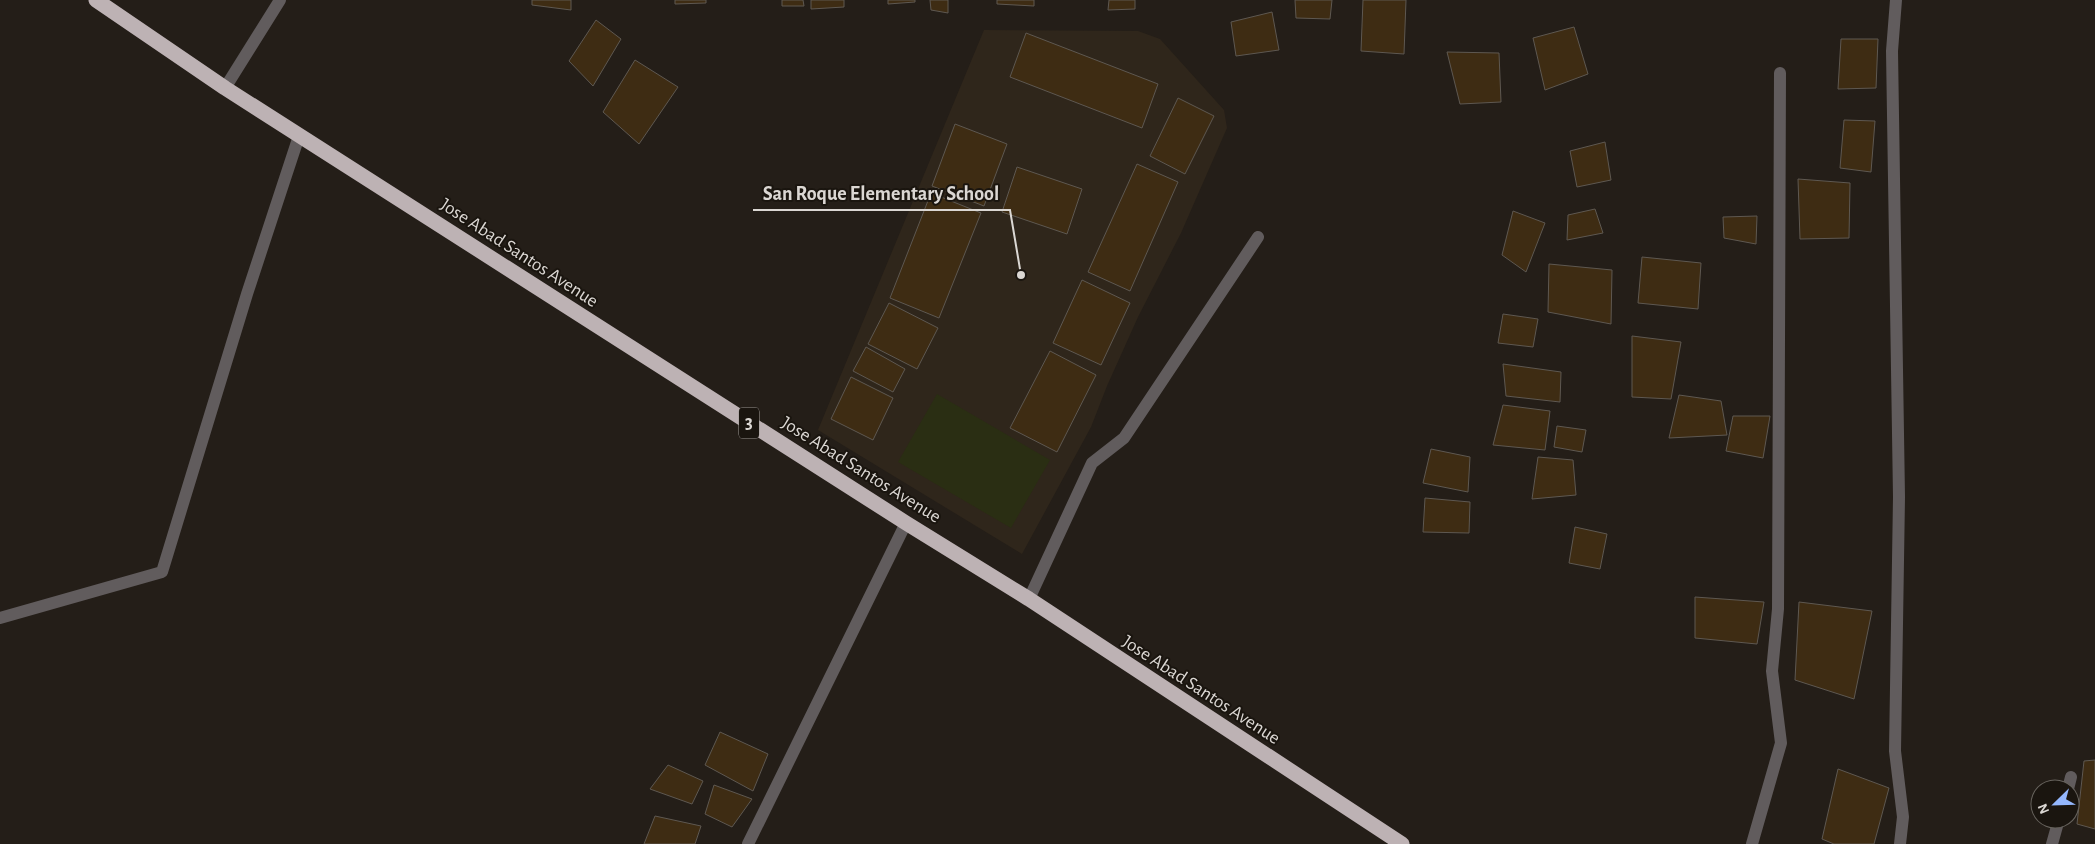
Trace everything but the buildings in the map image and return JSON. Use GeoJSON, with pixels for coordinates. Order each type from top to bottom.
{"type":"FeatureCollection","features":[{"type":"Feature","properties":{"kind":"highway","name":"Jose Abad Santos Avenue"},"geometry":{"type":"LineString","coordinates":[[96,0],[298,136],[906,523],[1029,599],[1110,655],[1402,844]]}},
{"type":"Feature","properties":{"kind":"street"},"geometry":{"type":"LineString","coordinates":[[225,88],[280,0]]}},
{"type":"Feature","properties":{"kind":"street"},"geometry":{"type":"LineString","coordinates":[[1896,0],[1892,51],[1899,497],[1895,751],[1903,817],[1900,844]]}},
{"type":"Feature","properties":{"kind":"street"},"geometry":{"type":"LineString","coordinates":[[1752,844],[1781,743],[1772,671],[1778,609],[1780,73]]}},
{"type":"Feature","properties":{"kind":"street"},"geometry":{"type":"LineString","coordinates":[[0,618],[162,572],[247,294],[298,136]]}},
{"type":"Feature","properties":{"kind":"street"},"geometry":{"type":"LineString","coordinates":[[1029,599],[1092,463],[1124,438],[1258,237]]}},
{"type":"Feature","properties":{"kind":"street"},"geometry":{"type":"LineString","coordinates":[[748,844],[906,523]]}},
{"type":"Feature","properties":{"kind":"street"},"geometry":{"type":"LineString","coordinates":[[2052,844],[2056,829]]}},
{"type":"Feature","properties":{"kind":"shaded area"},"geometry":{"type":"Polygon","coordinates":[[[984,30],[1138,31],[1160,39],[1224,110],[1227,128],[1181,233],[1138,317],[1091,427],[1022,554],[818,430],[984,30]]]}},
{"type":"Feature","properties":{"kind":"green space"},"geometry":{"type":"Polygon","coordinates":[[[937,394],[1050,460],[1011,528],[898,462],[937,394]]]}},
{"type":"Feature","properties":{"kind":"place","name":"San Roque Elementary School"},"geometry":{"type":"Point","coordinates":[1021,275]}}]}
